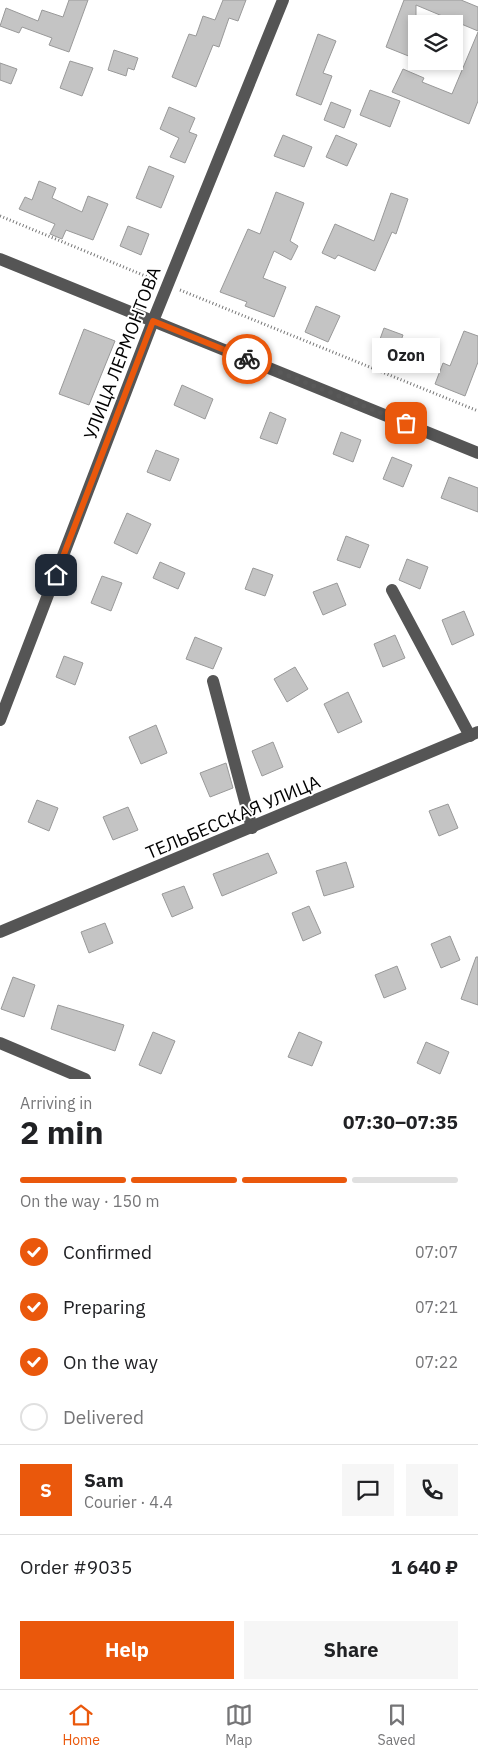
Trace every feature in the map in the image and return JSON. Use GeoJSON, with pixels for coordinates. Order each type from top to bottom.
{"type":"FeatureCollection","features":[{"type":"Feature","properties":{"kind":"street","name":"УЛИЦА ЛЕРМОНТОВА"},"geometry":{"type":"LineString","coordinates":[[0,720],[167,285],[282,0]]}},
{"type":"Feature","properties":{"kind":"street"},"geometry":{"type":"LineString","coordinates":[[0,259],[478,453]]}},
{"type":"Feature","properties":{"kind":"street"},"geometry":{"type":"LineString","coordinates":[[392,590],[474,734]]}},
{"type":"Feature","properties":{"kind":"street"},"geometry":{"type":"LineString","coordinates":[[213,681],[252,828]]}},
{"type":"Feature","properties":{"kind":"street","name":"ТЕЛЬБЕССКАЯ УЛИЦА"},"geometry":{"type":"LineString","coordinates":[[0,932],[474,734]]}},
{"type":"Feature","properties":{"kind":"street"},"geometry":{"type":"LineString","coordinates":[[0,1043],[85,1079]]}},
{"type":"Feature","properties":{"kind":"path"},"geometry":{"type":"LineString","coordinates":[[0,216],[478,411]]}},
{"type":"Feature","properties":{"kind":"building"},"geometry":{"type":"Polygon","coordinates":[[[69,0],[88,0],[69,52],[49,45],[52,38],[22,27],[19,33],[0,26],[6,8],[38,21],[42,10],[63,17],[69,0]]]}},
{"type":"Feature","properties":{"kind":"building"},"geometry":{"type":"Polygon","coordinates":[[[223,0],[246,0],[238,21],[229,18],[219,47],[213,45],[196,87],[172,77],[189,34],[196,36],[203,16],[215,20],[223,0]]]}},
{"type":"Feature","properties":{"kind":"building"},"geometry":{"type":"Polygon","coordinates":[[[404,0],[461,0],[478,7],[478,31],[463,25],[463,15],[440,15],[416,5],[416,15],[408,15],[408,56],[386,47],[404,0]]]}},
{"type":"Feature","properties":{"kind":"building"},"geometry":{"type":"Polygon","coordinates":[[[478,32],[478,101],[469,124],[392,92],[403,69],[424,78],[422,82],[452,94],[478,32]]]}},
{"type":"Feature","properties":{"kind":"building"},"geometry":{"type":"Polygon","coordinates":[[[318,34],[336,41],[323,73],[332,76],[321,105],[296,95],[318,34]]]}},
{"type":"Feature","properties":{"kind":"building"},"geometry":{"type":"Polygon","coordinates":[[[114,50],[138,58],[134,70],[128,68],[126,76],[108,70],[114,50]]]}},
{"type":"Feature","properties":{"kind":"building"},"geometry":{"type":"Polygon","coordinates":[[[70,61],[93,68],[82,96],[60,88],[70,61]]]}},
{"type":"Feature","properties":{"kind":"building"},"geometry":{"type":"Polygon","coordinates":[[[0,63],[17,69],[11,84],[0,80],[0,63]]]}},
{"type":"Feature","properties":{"kind":"building"},"geometry":{"type":"Polygon","coordinates":[[[370,90],[400,101],[390,127],[360,115],[370,90]]]}},
{"type":"Feature","properties":{"kind":"building"},"geometry":{"type":"Polygon","coordinates":[[[331,102],[351,110],[344,128],[324,120],[331,102]]]}},
{"type":"Feature","properties":{"kind":"building"},"geometry":{"type":"Polygon","coordinates":[[[169,107],[195,118],[189,132],[197,135],[185,163],[170,157],[179,138],[160,129],[169,107]]]}},
{"type":"Feature","properties":{"kind":"building"},"geometry":{"type":"Polygon","coordinates":[[[283,135],[312,147],[304,167],[274,156],[283,135]]]}},
{"type":"Feature","properties":{"kind":"building"},"geometry":{"type":"Polygon","coordinates":[[[336,135],[357,144],[347,166],[326,157],[336,135]]]}},
{"type":"Feature","properties":{"kind":"building"},"geometry":{"type":"Polygon","coordinates":[[[149,166],[174,176],[161,208],[136,198],[149,166]]]}},
{"type":"Feature","properties":{"kind":"building"},"geometry":{"type":"Polygon","coordinates":[[[39,181],[56,188],[52,198],[82,212],[88,196],[108,204],[93,240],[66,230],[62,239],[50,234],[55,224],[19,209],[25,197],[32,200],[39,181]]]}},
{"type":"Feature","properties":{"kind":"building"},"geometry":{"type":"Polygon","coordinates":[[[276,192],[304,203],[290,241],[298,246],[291,260],[274,251],[263,278],[286,287],[274,317],[245,306],[247,302],[220,292],[248,229],[260,234],[276,192]]]}},
{"type":"Feature","properties":{"kind":"building"},"geometry":{"type":"Polygon","coordinates":[[[391,193],[408,199],[396,234],[392,232],[375,271],[338,255],[335,259],[322,253],[335,224],[374,241],[391,193]]]}},
{"type":"Feature","properties":{"kind":"building"},"geometry":{"type":"Polygon","coordinates":[[[128,226],[149,234],[141,255],[120,246],[128,226]]]}},
{"type":"Feature","properties":{"kind":"building"},"geometry":{"type":"Polygon","coordinates":[[[316,306],[340,316],[328,342],[305,332],[316,306]]]}},
{"type":"Feature","properties":{"kind":"building"},"geometry":{"type":"Polygon","coordinates":[[[384,328],[403,335],[394,360],[375,353],[384,328]]]}},
{"type":"Feature","properties":{"kind":"building"},"geometry":{"type":"Polygon","coordinates":[[[84,329],[115,341],[89,405],[59,394],[84,329]]]}},
{"type":"Feature","properties":{"kind":"building"},"geometry":{"type":"Polygon","coordinates":[[[464,331],[478,336],[478,362],[465,396],[435,384],[443,363],[450,366],[464,331]]]}},
{"type":"Feature","properties":{"kind":"building"},"geometry":{"type":"Polygon","coordinates":[[[182,385],[213,399],[205,419],[174,405],[182,385]]]}},
{"type":"Feature","properties":{"kind":"building"},"geometry":{"type":"Polygon","coordinates":[[[270,412],[286,419],[277,444],[260,438],[270,412]]]}},
{"type":"Feature","properties":{"kind":"building"},"geometry":{"type":"Polygon","coordinates":[[[341,432],[361,440],[353,462],[333,454],[341,432]]]}},
{"type":"Feature","properties":{"kind":"building"},"geometry":{"type":"Polygon","coordinates":[[[156,450],[179,459],[170,481],[147,472],[156,450]]]}},
{"type":"Feature","properties":{"kind":"building"},"geometry":{"type":"Polygon","coordinates":[[[392,457],[412,465],[403,487],[383,479],[392,457]]]}},
{"type":"Feature","properties":{"kind":"building"},"geometry":{"type":"Polygon","coordinates":[[[449,477],[478,488],[478,512],[441,498],[449,477]]]}},
{"type":"Feature","properties":{"kind":"building"},"geometry":{"type":"Polygon","coordinates":[[[127,513],[151,524],[137,554],[114,543],[127,513]]]}},
{"type":"Feature","properties":{"kind":"building"},"geometry":{"type":"Polygon","coordinates":[[[346,536],[369,545],[360,568],[337,560],[346,536]]]}},
{"type":"Feature","properties":{"kind":"building"},"geometry":{"type":"Polygon","coordinates":[[[407,559],[428,567],[420,589],[399,580],[407,559]]]}},
{"type":"Feature","properties":{"kind":"building"},"geometry":{"type":"Polygon","coordinates":[[[160,562],[185,573],[178,589],[153,578],[160,562]]]}},
{"type":"Feature","properties":{"kind":"building"},"geometry":{"type":"Polygon","coordinates":[[[253,568],[273,575],[265,596],[245,589],[253,568]]]}},
{"type":"Feature","properties":{"kind":"building"},"geometry":{"type":"Polygon","coordinates":[[[102,576],[122,583],[111,611],[91,603],[102,576]]]}},
{"type":"Feature","properties":{"kind":"building"},"geometry":{"type":"Polygon","coordinates":[[[337,583],[346,605],[323,615],[313,592],[337,583]]]}},
{"type":"Feature","properties":{"kind":"building"},"geometry":{"type":"Polygon","coordinates":[[[464,611],[474,635],[452,645],[442,620],[464,611]]]}},
{"type":"Feature","properties":{"kind":"building"},"geometry":{"type":"Polygon","coordinates":[[[395,635],[405,658],[383,667],[374,644],[395,635]]]}},
{"type":"Feature","properties":{"kind":"building"},"geometry":{"type":"Polygon","coordinates":[[[195,637],[222,648],[213,669],[186,659],[195,637]]]}},
{"type":"Feature","properties":{"kind":"building"},"geometry":{"type":"Polygon","coordinates":[[[64,656],[83,663],[75,685],[56,677],[64,656]]]}},
{"type":"Feature","properties":{"kind":"building"},"geometry":{"type":"Polygon","coordinates":[[[295,667],[308,689],[287,702],[274,679],[295,667]]]}},
{"type":"Feature","properties":{"kind":"building"},"geometry":{"type":"Polygon","coordinates":[[[348,692],[362,722],[338,733],[324,704],[348,692]]]}},
{"type":"Feature","properties":{"kind":"building"},"geometry":{"type":"Polygon","coordinates":[[[156,725],[167,753],[141,764],[129,737],[156,725]]]}},
{"type":"Feature","properties":{"kind":"building"},"geometry":{"type":"Polygon","coordinates":[[[273,742],[283,767],[262,776],[252,751],[273,742]]]}},
{"type":"Feature","properties":{"kind":"building"},"geometry":{"type":"Polygon","coordinates":[[[226,763],[233,788],[210,797],[200,773],[226,763]]]}},
{"type":"Feature","properties":{"kind":"building"},"geometry":{"type":"Polygon","coordinates":[[[37,800],[58,808],[49,831],[28,822],[37,800]]]}},
{"type":"Feature","properties":{"kind":"building"},"geometry":{"type":"Polygon","coordinates":[[[448,804],[458,828],[439,836],[429,811],[448,804]]]}},
{"type":"Feature","properties":{"kind":"building"},"geometry":{"type":"Polygon","coordinates":[[[128,807],[138,830],[113,840],[103,817],[128,807]]]}},
{"type":"Feature","properties":{"kind":"building"},"geometry":{"type":"Polygon","coordinates":[[[268,853],[277,873],[222,896],[213,874],[268,853]]]}},
{"type":"Feature","properties":{"kind":"building"},"geometry":{"type":"Polygon","coordinates":[[[346,862],[354,887],[324,896],[316,871],[346,862]]]}},
{"type":"Feature","properties":{"kind":"building"},"geometry":{"type":"Polygon","coordinates":[[[184,886],[193,908],[172,917],[162,894],[184,886]]]}},
{"type":"Feature","properties":{"kind":"building"},"geometry":{"type":"Polygon","coordinates":[[[309,906],[321,933],[303,941],[292,913],[309,906]]]}},
{"type":"Feature","properties":{"kind":"building"},"geometry":{"type":"Polygon","coordinates":[[[105,923],[113,943],[89,953],[81,932],[105,923]]]}},
{"type":"Feature","properties":{"kind":"building"},"geometry":{"type":"Polygon","coordinates":[[[450,936],[460,960],[441,968],[431,944],[450,936]]]}},
{"type":"Feature","properties":{"kind":"building"},"geometry":{"type":"Polygon","coordinates":[[[476,957],[478,957],[478,1005],[461,999],[476,957]]]}},
{"type":"Feature","properties":{"kind":"building"},"geometry":{"type":"Polygon","coordinates":[[[397,966],[406,989],[384,998],[375,975],[397,966]]]}},
{"type":"Feature","properties":{"kind":"building"},"geometry":{"type":"Polygon","coordinates":[[[13,977],[35,985],[24,1017],[1,1009],[13,977]]]}},
{"type":"Feature","properties":{"kind":"building"},"geometry":{"type":"Polygon","coordinates":[[[58,1005],[124,1025],[115,1051],[51,1029],[58,1005]]]}},
{"type":"Feature","properties":{"kind":"building"},"geometry":{"type":"Polygon","coordinates":[[[153,1032],[175,1041],[161,1074],[139,1065],[153,1032]]]}},
{"type":"Feature","properties":{"kind":"building"},"geometry":{"type":"Polygon","coordinates":[[[299,1032],[322,1042],[312,1066],[288,1057],[299,1032]]]}},
{"type":"Feature","properties":{"kind":"building"},"geometry":{"type":"Polygon","coordinates":[[[426,1042],[449,1052],[440,1074],[417,1063],[426,1042]]]}},
{"type":"Feature","properties":{"kind":"way so far"},"geometry":{"type":"LineString","coordinates":[[247,359],[406,423]]}},
{"type":"Feature","properties":{"kind":"place","name":"Ozon"},"geometry":{"type":"Point","coordinates":[406,423]}},
{"type":"Feature","properties":{"kind":"route"},"geometry":{"type":"LineString","coordinates":[[56,575],[153,321],[247,359]]}}]}
